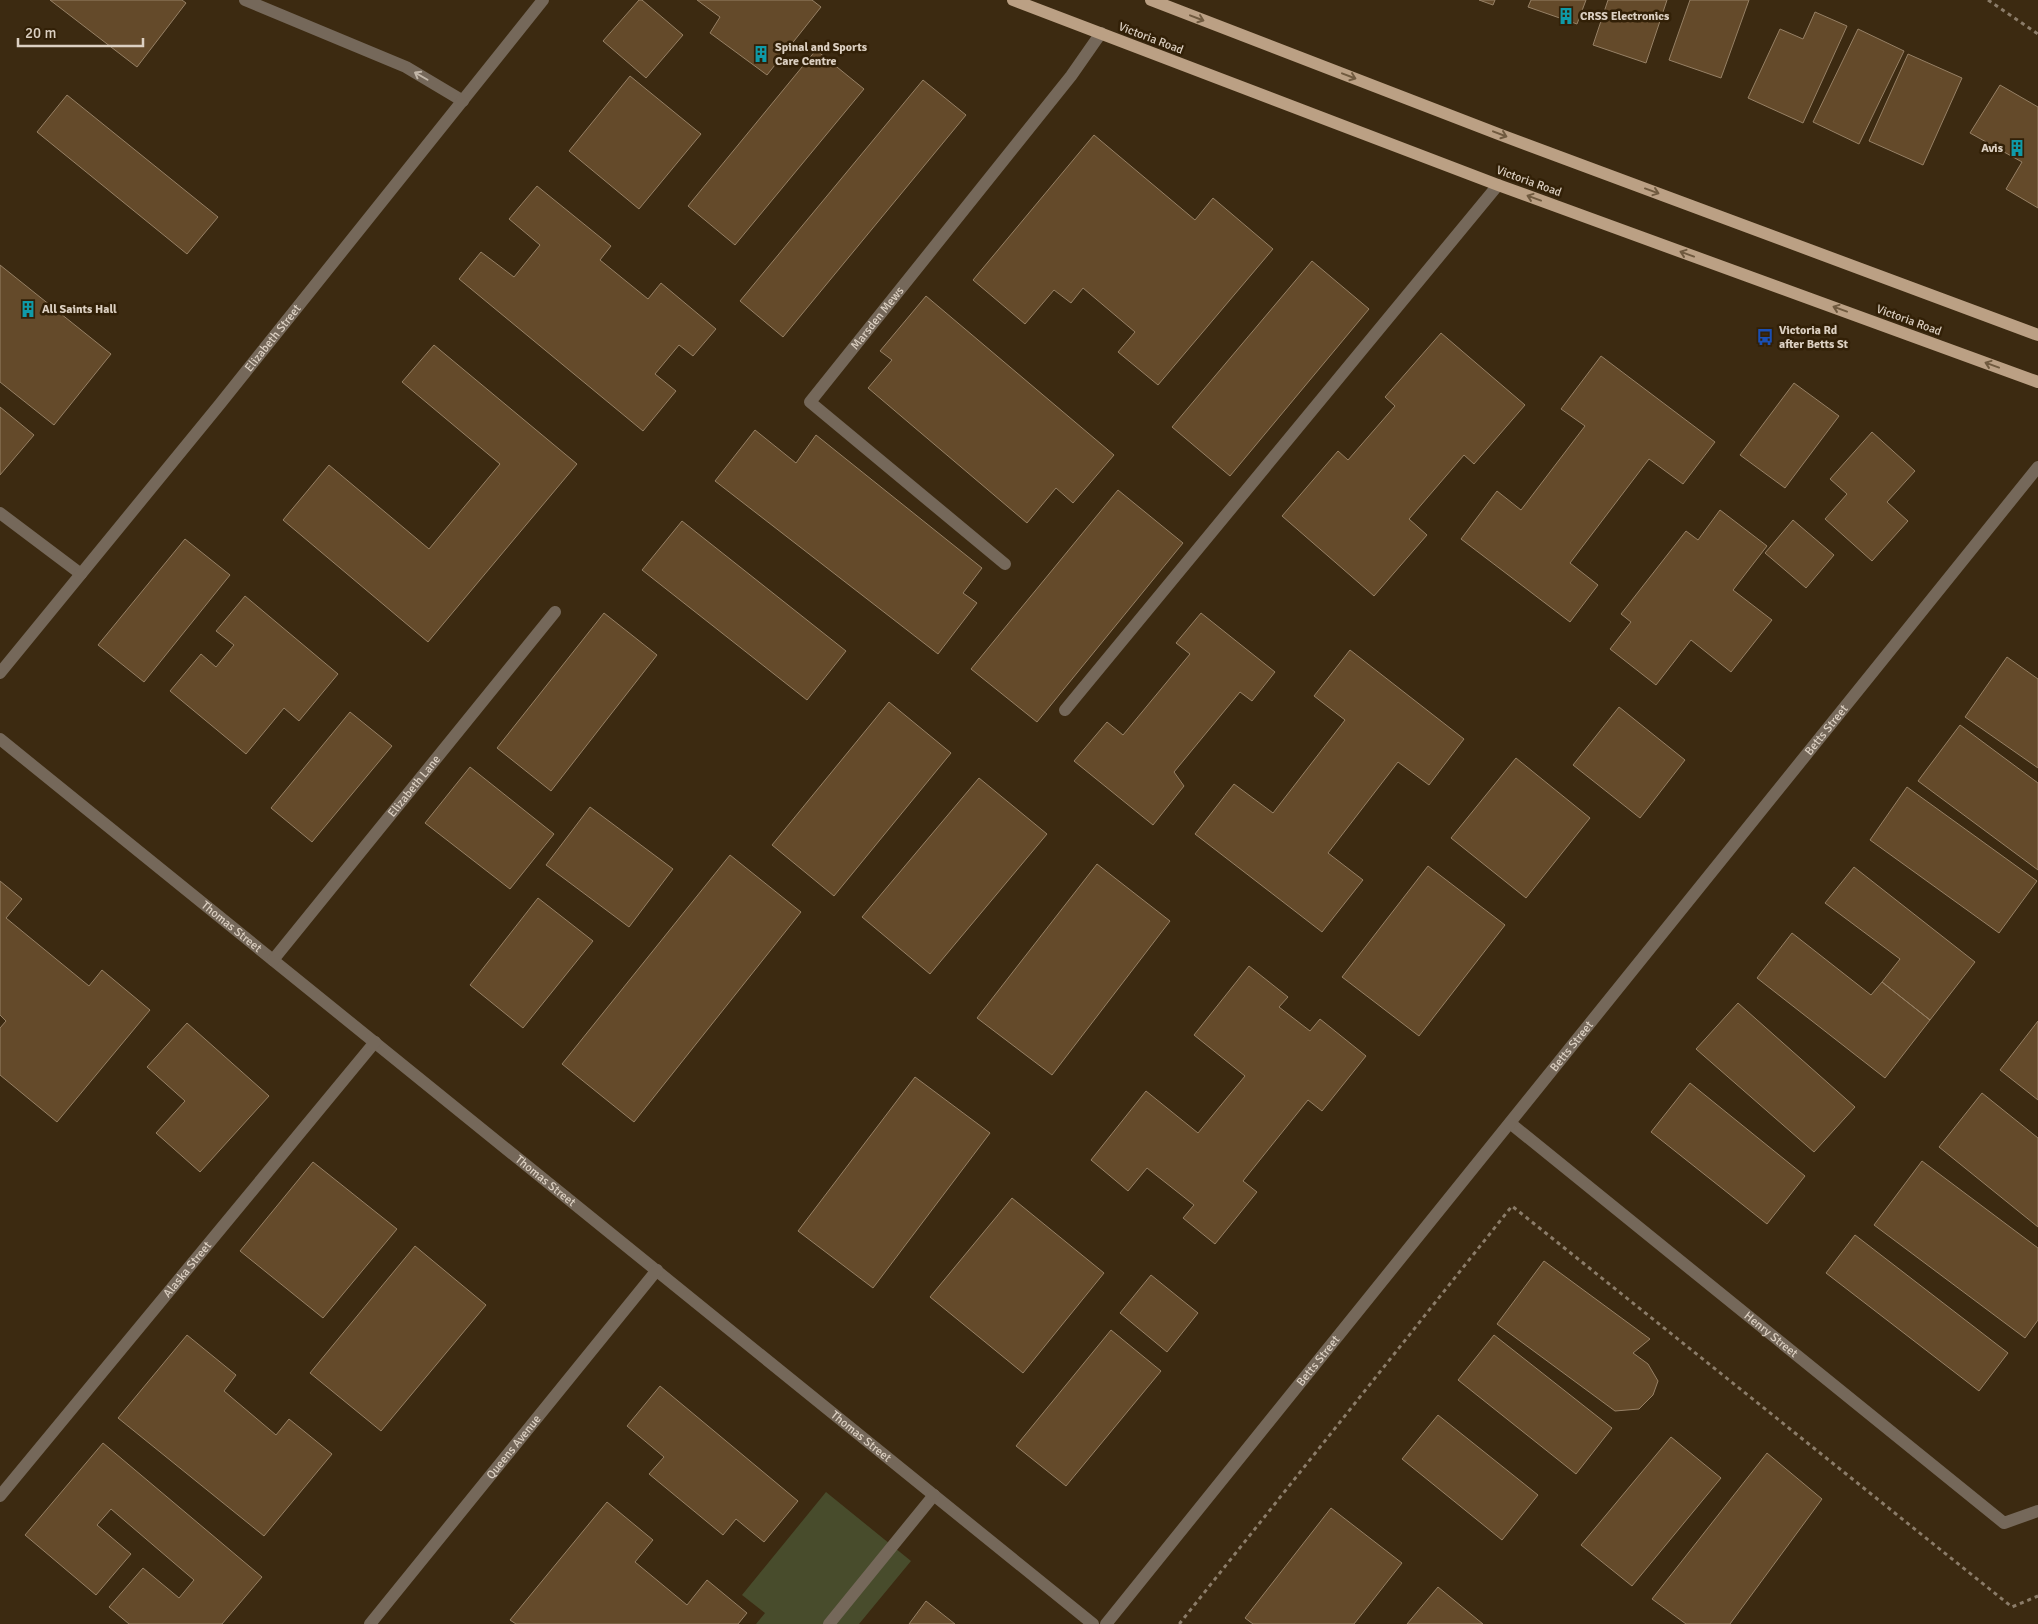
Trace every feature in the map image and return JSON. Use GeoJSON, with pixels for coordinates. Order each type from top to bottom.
{"type":"FeatureCollection","features":[{"type":"Feature","properties":{"kind":"main road","name":"Victoria Road"},"geometry":{"type":"LineString","coordinates":[[1013,0],[1498,185],[2038,382]]}},
{"type":"Feature","properties":{"kind":"main road"},"geometry":{"type":"LineString","coordinates":[[1151,0],[1510,138],[2038,335]]}},
{"type":"Feature","properties":{"kind":"street"},"geometry":{"type":"LineString","coordinates":[[245,0],[406,67],[463,100]]}},
{"type":"Feature","properties":{"kind":"street","name":"Elizabeth Street"},"geometry":{"type":"LineString","coordinates":[[0,674],[543,0]]}},
{"type":"Feature","properties":{"kind":"street","name":"Marsden Mews"},"geometry":{"type":"LineString","coordinates":[[1005,564],[810,402],[1071,76],[1101,33]]}},
{"type":"Feature","properties":{"kind":"street"},"geometry":{"type":"LineString","coordinates":[[1065,710],[1498,185]]}},
{"type":"Feature","properties":{"kind":"street","name":"Betts Street"},"geometry":{"type":"LineString","coordinates":[[1106,1624],[2038,467]]}},
{"type":"Feature","properties":{"kind":"street"},"geometry":{"type":"LineString","coordinates":[[0,514],[81,574]]}},
{"type":"Feature","properties":{"kind":"street","name":"Elizabeth Lane"},"geometry":{"type":"LineString","coordinates":[[274,960],[555,612]]}},
{"type":"Feature","properties":{"kind":"street","name":"Thomas Street"},"geometry":{"type":"LineString","coordinates":[[0,738],[1093,1624]]}},
{"type":"Feature","properties":{"kind":"street","name":"Alaska Street"},"geometry":{"type":"LineString","coordinates":[[0,1496],[375,1042]]}},
{"type":"Feature","properties":{"kind":"street","name":"Henry Street"},"geometry":{"type":"LineString","coordinates":[[1510,1123],[2004,1522],[2038,1511]]}},
{"type":"Feature","properties":{"kind":"street","name":"Queens Avenue"},"geometry":{"type":"LineString","coordinates":[[370,1624],[657,1270]]}},
{"type":"Feature","properties":{"kind":"street"},"geometry":{"type":"LineString","coordinates":[[828,1624],[934,1495]]}},
{"type":"Feature","properties":{"kind":"path"},"geometry":{"type":"LineString","coordinates":[[1988,0],[2038,34]]}},
{"type":"Feature","properties":{"kind":"path"},"geometry":{"type":"LineString","coordinates":[[1181,1624],[1192,1607],[1512,1206],[2012,1607],[2038,1596]]}},
{"type":"Feature","properties":{"kind":"green space"},"geometry":{"type":"Polygon","coordinates":[[[826,1492],[911,1561],[859,1624],[756,1624],[765,1613],[742,1595],[826,1492]]]}},
{"type":"Feature","properties":{"kind":"building"},"geometry":{"type":"Polygon","coordinates":[[[50,0],[182,0],[186,3],[137,67],[50,0]]]}},
{"type":"Feature","properties":{"kind":"building"},"geometry":{"type":"Polygon","coordinates":[[[639,0],[642,0],[683,35],[646,78],[603,41],[639,0]]]}},
{"type":"Feature","properties":{"kind":"building","name":"Spinal and Sports Care Centre"},"geometry":{"type":"Polygon","coordinates":[[[697,0],[812,0],[821,7],[767,75],[710,33],[720,17],[697,0]]]}},
{"type":"Feature","properties":{"kind":"building"},"geometry":{"type":"Polygon","coordinates":[[[1479,0],[1495,0],[1493,5],[1479,0]]]}},
{"type":"Feature","properties":{"kind":"building","name":"CRSS Electronics"},"geometry":{"type":"Polygon","coordinates":[[[1531,0],[1586,0],[1577,24],[1528,7],[1531,0]]]}},
{"type":"Feature","properties":{"kind":"building"},"geometry":{"type":"Polygon","coordinates":[[[1608,0],[1667,0],[1646,63],[1593,45],[1608,0]]]}},
{"type":"Feature","properties":{"kind":"building"},"geometry":{"type":"Polygon","coordinates":[[[1690,0],[1749,0],[1721,78],[1669,60],[1690,0]]]}},
{"type":"Feature","properties":{"kind":"building"},"geometry":{"type":"Polygon","coordinates":[[[1815,12],[1847,26],[1803,123],[1748,98],[1780,29],[1803,39],[1815,12]]]}},
{"type":"Feature","properties":{"kind":"building"},"geometry":{"type":"Polygon","coordinates":[[[1858,29],[1904,51],[1859,144],[1813,122],[1858,29]]]}},
{"type":"Feature","properties":{"kind":"building"},"geometry":{"type":"Polygon","coordinates":[[[816,50],[864,89],[735,245],[688,206],[816,50]]]}},
{"type":"Feature","properties":{"kind":"building"},"geometry":{"type":"Polygon","coordinates":[[[1908,54],[1962,78],[1923,165],[1869,141],[1908,54]]]}},
{"type":"Feature","properties":{"kind":"building"},"geometry":{"type":"Polygon","coordinates":[[[630,76],[701,134],[639,209],[569,151],[630,76]]]}},
{"type":"Feature","properties":{"kind":"building"},"geometry":{"type":"Polygon","coordinates":[[[923,80],[966,115],[783,337],[740,301],[923,80]]]}},
{"type":"Feature","properties":{"kind":"building","name":"Avis"},"geometry":{"type":"Polygon","coordinates":[[[2000,85],[2038,107],[2038,208],[2006,189],[2022,162],[1970,133],[2000,85]]]}},
{"type":"Feature","properties":{"kind":"building"},"geometry":{"type":"Polygon","coordinates":[[[67,95],[218,217],[187,254],[37,132],[67,95]]]}},
{"type":"Feature","properties":{"kind":"building"},"geometry":{"type":"Polygon","coordinates":[[[1094,135],[1195,220],[1213,198],[1273,249],[1158,385],[1118,352],[1135,332],[1083,288],[1071,303],[1054,290],[1025,324],[973,280],[1094,135]]]}},
{"type":"Feature","properties":{"kind":"building"},"geometry":{"type":"Polygon","coordinates":[[[537,186],[611,246],[600,260],[648,299],[661,283],[716,329],[693,356],[679,345],[655,374],[676,391],[643,431],[459,279],[481,252],[514,277],[540,245],[509,219],[537,186]]]}},
{"type":"Feature","properties":{"kind":"building"},"geometry":{"type":"Polygon","coordinates":[[[1312,261],[1369,309],[1230,476],[1172,427],[1312,261]]]}},
{"type":"Feature","properties":{"kind":"building","name":"All Saints Hall"},"geometry":{"type":"Polygon","coordinates":[[[0,265],[111,354],[54,425],[0,382],[0,265]]]}},
{"type":"Feature","properties":{"kind":"building"},"geometry":{"type":"Polygon","coordinates":[[[926,296],[1114,455],[1073,503],[1056,488],[1027,523],[868,388],[892,360],[880,351],[926,296]]]}},
{"type":"Feature","properties":{"kind":"building"},"geometry":{"type":"Polygon","coordinates":[[[1441,333],[1525,405],[1474,464],[1464,455],[1409,519],[1427,535],[1374,596],[1282,516],[1338,451],[1348,460],[1395,406],[1385,397],[1441,333]]]}},
{"type":"Feature","properties":{"kind":"building"},"geometry":{"type":"Polygon","coordinates":[[[434,345],[577,464],[428,642],[283,520],[329,465],[429,549],[500,464],[402,382],[434,345]]]}},
{"type":"Feature","properties":{"kind":"building"},"geometry":{"type":"Polygon","coordinates":[[[1601,356],[1715,442],[1683,484],[1649,459],[1570,563],[1598,585],[1570,622],[1461,539],[1497,491],[1521,510],[1585,426],[1561,409],[1601,356]]]}},
{"type":"Feature","properties":{"kind":"building"},"geometry":{"type":"Polygon","coordinates":[[[1794,383],[1839,416],[1785,488],[1740,455],[1794,383]]]}},
{"type":"Feature","properties":{"kind":"building"},"geometry":{"type":"Polygon","coordinates":[[[0,407],[34,435],[0,475],[0,407]]]}},
{"type":"Feature","properties":{"kind":"building"},"geometry":{"type":"Polygon","coordinates":[[[755,430],[796,463],[816,435],[982,568],[963,593],[977,603],[938,654],[715,481],[755,430]]]}},
{"type":"Feature","properties":{"kind":"building"},"geometry":{"type":"Polygon","coordinates":[[[1872,432],[1915,471],[1887,502],[1908,521],[1872,561],[1825,519],[1847,494],[1830,479],[1872,432]]]}},
{"type":"Feature","properties":{"kind":"building"},"geometry":{"type":"Polygon","coordinates":[[[1118,490],[1183,543],[1037,722],[971,669],[1118,490]]]}},
{"type":"Feature","properties":{"kind":"building"},"geometry":{"type":"Polygon","coordinates":[[[1720,510],[1767,546],[1733,590],[1772,620],[1731,672],[1691,640],[1656,685],[1610,649],[1631,622],[1621,614],[1686,531],[1698,540],[1720,510]]]}},
{"type":"Feature","properties":{"kind":"building"},"geometry":{"type":"Polygon","coordinates":[[[1793,520],[1834,555],[1806,588],[1765,553],[1793,520]]]}},
{"type":"Feature","properties":{"kind":"building"},"geometry":{"type":"Polygon","coordinates":[[[682,521],[846,651],[807,700],[642,570],[682,521]]]}},
{"type":"Feature","properties":{"kind":"building"},"geometry":{"type":"Polygon","coordinates":[[[185,539],[230,575],[144,682],[98,645],[185,539]]]}},
{"type":"Feature","properties":{"kind":"building"},"geometry":{"type":"Polygon","coordinates":[[[245,596],[338,674],[299,721],[284,708],[246,754],[170,691],[201,654],[216,667],[234,645],[216,631],[245,596]]]}},
{"type":"Feature","properties":{"kind":"building"},"geometry":{"type":"Polygon","coordinates":[[[604,613],[657,655],[551,791],[497,748],[604,613]]]}},
{"type":"Feature","properties":{"kind":"building"},"geometry":{"type":"Polygon","coordinates":[[[1201,613],[1275,672],[1252,701],[1240,692],[1174,772],[1184,786],[1153,825],[1074,761],[1107,722],[1123,735],[1190,654],[1176,643],[1201,613]]]}},
{"type":"Feature","properties":{"kind":"building"},"geometry":{"type":"Polygon","coordinates":[[[1350,650],[1464,739],[1429,785],[1398,762],[1328,853],[1363,880],[1322,932],[1195,834],[1234,784],[1273,813],[1345,720],[1314,696],[1350,650]]]}},
{"type":"Feature","properties":{"kind":"building"},"geometry":{"type":"Polygon","coordinates":[[[2007,657],[2038,679],[2038,768],[1965,717],[2007,657]]]}},
{"type":"Feature","properties":{"kind":"building"},"geometry":{"type":"Polygon","coordinates":[[[889,702],[951,753],[834,896],[772,845],[889,702]]]}},
{"type":"Feature","properties":{"kind":"building"},"geometry":{"type":"Polygon","coordinates":[[[1619,707],[1685,760],[1640,818],[1573,765],[1619,707]]]}},
{"type":"Feature","properties":{"kind":"building"},"geometry":{"type":"Polygon","coordinates":[[[350,712],[392,746],[312,842],[271,808],[350,712]]]}},
{"type":"Feature","properties":{"kind":"building"},"geometry":{"type":"Polygon","coordinates":[[[1960,725],[2038,783],[2038,870],[1918,781],[1960,725]]]}},
{"type":"Feature","properties":{"kind":"building"},"geometry":{"type":"Polygon","coordinates":[[[1516,758],[1590,818],[1526,898],[1451,838],[1516,758]]]}},
{"type":"Feature","properties":{"kind":"building"},"geometry":{"type":"Polygon","coordinates":[[[470,767],[554,834],[510,889],[425,823],[470,767]]]}},
{"type":"Feature","properties":{"kind":"building"},"geometry":{"type":"Polygon","coordinates":[[[979,778],[1047,834],[930,974],[862,917],[979,778]]]}},
{"type":"Feature","properties":{"kind":"building"},"geometry":{"type":"Polygon","coordinates":[[[1907,787],[2037,881],[1999,933],[1870,840],[1907,787]]]}},
{"type":"Feature","properties":{"kind":"building"},"geometry":{"type":"Polygon","coordinates":[[[590,807],[673,869],[629,927],[546,865],[590,807]]]}},
{"type":"Feature","properties":{"kind":"building"},"geometry":{"type":"Polygon","coordinates":[[[730,855],[801,912],[634,1122],[562,1064],[730,855]]]}},
{"type":"Feature","properties":{"kind":"building"},"geometry":{"type":"Polygon","coordinates":[[[1097,864],[1170,921],[1052,1075],[977,1018],[1097,864]]]}},
{"type":"Feature","properties":{"kind":"building"},"geometry":{"type":"Polygon","coordinates":[[[1428,866],[1505,925],[1419,1036],[1342,977],[1428,866]]]}},
{"type":"Feature","properties":{"kind":"building"},"geometry":{"type":"Polygon","coordinates":[[[1854,867],[1975,962],[1930,1020],[1882,982],[1900,959],[1825,903],[1854,867]]]}},
{"type":"Feature","properties":{"kind":"building"},"geometry":{"type":"Polygon","coordinates":[[[0,881],[22,899],[6,918],[89,986],[102,970],[150,1010],[57,1122],[0,1075],[0,1028],[6,1021],[0,1015],[0,881]]]}},
{"type":"Feature","properties":{"kind":"building"},"geometry":{"type":"Polygon","coordinates":[[[538,898],[593,941],[523,1028],[470,985],[538,898]]]}},
{"type":"Feature","properties":{"kind":"building"},"geometry":{"type":"Polygon","coordinates":[[[1792,933],[1871,995],[1882,982],[1930,1020],[1885,1078],[1757,978],[1792,933]]]}},
{"type":"Feature","properties":{"kind":"building"},"geometry":{"type":"Polygon","coordinates":[[[1249,966],[1288,997],[1279,1007],[1310,1031],[1320,1019],[1366,1056],[1322,1111],[1308,1100],[1243,1181],[1257,1192],[1215,1244],[1183,1218],[1194,1205],[1147,1168],[1128,1191],[1091,1160],[1146,1091],[1198,1133],[1245,1076],[1194,1035],[1249,966]]]}},
{"type":"Feature","properties":{"kind":"building"},"geometry":{"type":"Polygon","coordinates":[[[1738,1003],[1855,1107],[1814,1152],[1696,1049],[1738,1003]]]}},
{"type":"Feature","properties":{"kind":"building"},"geometry":{"type":"Polygon","coordinates":[[[2038,1021],[2038,1100],[2000,1070],[2038,1021]]]}},
{"type":"Feature","properties":{"kind":"building"},"geometry":{"type":"Polygon","coordinates":[[[187,1023],[269,1096],[200,1172],[156,1133],[185,1101],[147,1067],[187,1023]]]}},
{"type":"Feature","properties":{"kind":"building"},"geometry":{"type":"Polygon","coordinates":[[[915,1077],[990,1133],[873,1288],[798,1231],[915,1077]]]}},
{"type":"Feature","properties":{"kind":"building"},"geometry":{"type":"Polygon","coordinates":[[[1690,1083],[1805,1176],[1767,1224],[1651,1132],[1690,1083]]]}},
{"type":"Feature","properties":{"kind":"building"},"geometry":{"type":"Polygon","coordinates":[[[1982,1093],[2038,1138],[2038,1227],[1939,1147],[1982,1093]]]}},
{"type":"Feature","properties":{"kind":"building"},"geometry":{"type":"Polygon","coordinates":[[[1922,1161],[2038,1248],[2038,1320],[2025,1338],[1874,1225],[1922,1161]]]}},
{"type":"Feature","properties":{"kind":"building"},"geometry":{"type":"Polygon","coordinates":[[[313,1162],[397,1229],[323,1318],[240,1251],[313,1162]]]}},
{"type":"Feature","properties":{"kind":"building"},"geometry":{"type":"Polygon","coordinates":[[[1012,1198],[1104,1273],[1023,1373],[930,1297],[1012,1198]]]}},
{"type":"Feature","properties":{"kind":"building"},"geometry":{"type":"Polygon","coordinates":[[[1855,1235],[2008,1353],[1979,1391],[1826,1273],[1855,1235]]]}},
{"type":"Feature","properties":{"kind":"building"},"geometry":{"type":"Polygon","coordinates":[[[415,1246],[486,1305],[381,1431],[310,1373],[415,1246]]]}},
{"type":"Feature","properties":{"kind":"building"},"geometry":{"type":"Polygon","coordinates":[[[1544,1261],[1650,1339],[1633,1353],[1648,1364],[1658,1381],[1653,1395],[1639,1409],[1615,1411],[1497,1324],[1544,1261]]]}},
{"type":"Feature","properties":{"kind":"building"},"geometry":{"type":"Polygon","coordinates":[[[1151,1275],[1198,1313],[1167,1352],[1120,1313],[1151,1275]]]}},
{"type":"Feature","properties":{"kind":"building"},"geometry":{"type":"Polygon","coordinates":[[[1111,1330],[1161,1371],[1066,1486],[1016,1446],[1111,1330]]]}},
{"type":"Feature","properties":{"kind":"building"},"geometry":{"type":"Polygon","coordinates":[[[187,1335],[236,1375],[224,1391],[276,1435],[289,1419],[332,1454],[264,1536],[118,1418],[187,1335]]]}},
{"type":"Feature","properties":{"kind":"building"},"geometry":{"type":"Polygon","coordinates":[[[1494,1335],[1612,1428],[1576,1474],[1458,1380],[1494,1335]]]}},
{"type":"Feature","properties":{"kind":"building"},"geometry":{"type":"Polygon","coordinates":[[[660,1386],[798,1501],[764,1542],[736,1519],[723,1535],[649,1474],[664,1457],[627,1426],[660,1386]]]}},
{"type":"Feature","properties":{"kind":"building"},"geometry":{"type":"Polygon","coordinates":[[[1438,1415],[1538,1495],[1502,1540],[1402,1459],[1438,1415]]]}},
{"type":"Feature","properties":{"kind":"building"},"geometry":{"type":"Polygon","coordinates":[[[1671,1437],[1721,1478],[1632,1586],[1581,1545],[1671,1437]]]}},
{"type":"Feature","properties":{"kind":"building"},"geometry":{"type":"Polygon","coordinates":[[[103,1443],[262,1577],[222,1624],[129,1624],[109,1607],[143,1568],[179,1598],[194,1580],[111,1509],[97,1525],[131,1554],[96,1595],[25,1535],[103,1443]]]}},
{"type":"Feature","properties":{"kind":"building"},"geometry":{"type":"Polygon","coordinates":[[[1767,1453],[1822,1499],[1730,1624],[1686,1624],[1652,1599],[1767,1453]]]}},
{"type":"Feature","properties":{"kind":"building"},"geometry":{"type":"Polygon","coordinates":[[[607,1502],[653,1540],[635,1562],[687,1605],[707,1580],[747,1613],[738,1624],[516,1624],[510,1620],[607,1502]]]}},
{"type":"Feature","properties":{"kind":"building"},"geometry":{"type":"Polygon","coordinates":[[[1331,1508],[1402,1563],[1354,1624],[1253,1624],[1245,1618],[1331,1508]]]}},
{"type":"Feature","properties":{"kind":"building"},"geometry":{"type":"Polygon","coordinates":[[[1438,1587],[1483,1624],[1407,1624],[1438,1587]]]}},
{"type":"Feature","properties":{"kind":"building"},"geometry":{"type":"Polygon","coordinates":[[[926,1601],[955,1624],[909,1624],[926,1601]]]}},
{"type":"Feature","properties":{"kind":"place","name":"CRSS Electronics"},"geometry":{"type":"Point","coordinates":[1566,16]}},
{"type":"Feature","properties":{"kind":"place","name":"Spinal and Sports Care Centre"},"geometry":{"type":"Point","coordinates":[761,54]}},
{"type":"Feature","properties":{"kind":"place","name":"Avis"},"geometry":{"type":"Point","coordinates":[2017,148]}},
{"type":"Feature","properties":{"kind":"place","name":"All Saints Hall"},"geometry":{"type":"Point","coordinates":[28,309]}},
{"type":"Feature","properties":{"kind":"place","name":"Victoria Rd after Betts St"},"geometry":{"type":"Point","coordinates":[1765,337]}}]}
